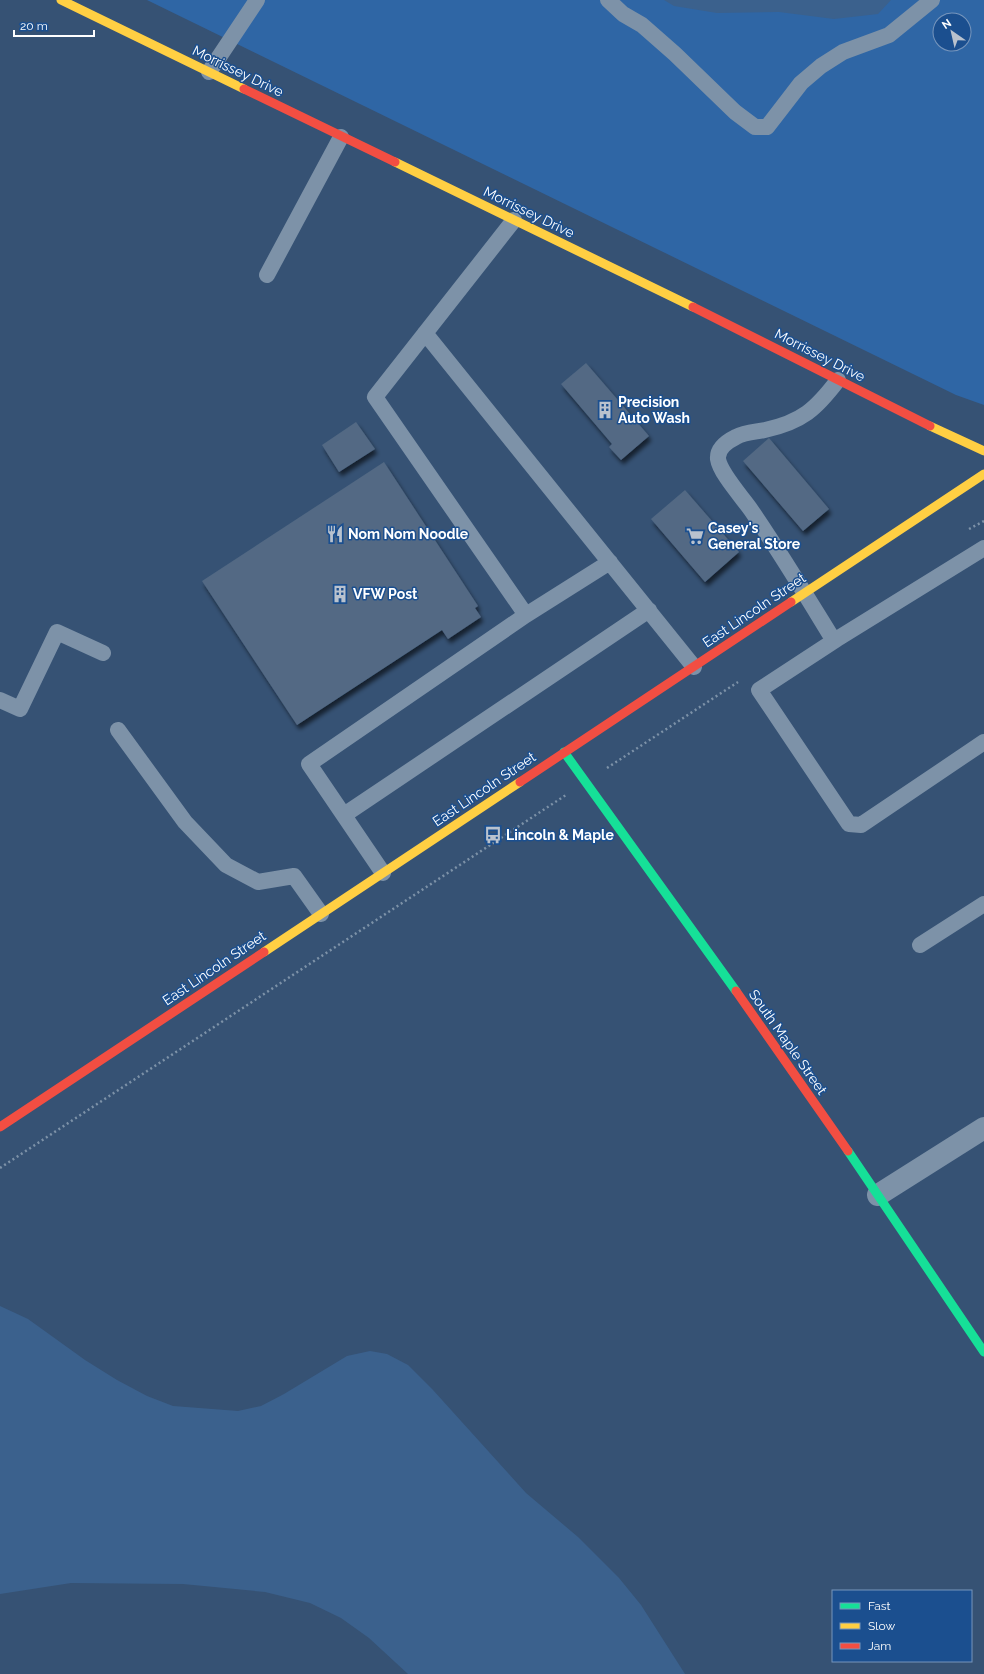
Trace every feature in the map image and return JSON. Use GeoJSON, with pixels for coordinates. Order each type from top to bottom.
{"type":"FeatureCollection","features":[{"type":"Feature","properties":{"kind":"main road","name":"Morrissey Drive"},"geometry":{"type":"LineString","coordinates":[[61,0],[984,450]]}},
{"type":"Feature","properties":{"kind":"main road","name":"East Lincoln Street"},"geometry":{"type":"LineString","coordinates":[[0,1127],[984,474]]}},
{"type":"Feature","properties":{"kind":"main road","name":"South Maple Street"},"geometry":{"type":"LineString","coordinates":[[564,752],[671,899],[878,1195],[984,1352]]}},
{"type":"Feature","properties":{"kind":"street"},"geometry":{"type":"LineString","coordinates":[[878,1195],[984,1128]]}},
{"type":"Feature","properties":{"kind":"lane"},"geometry":{"type":"LineString","coordinates":[[209,72],[258,0]]}},
{"type":"Feature","properties":{"kind":"lane"},"geometry":{"type":"LineString","coordinates":[[608,0],[623,14],[642,25],[675,54],[735,112],[755,127],[767,127],[801,83],[821,66],[844,52],[889,35],[932,0]]}},
{"type":"Feature","properties":{"kind":"lane"},"geometry":{"type":"LineString","coordinates":[[267,275],[341,136]]}},
{"type":"Feature","properties":{"kind":"lane"},"geometry":{"type":"LineString","coordinates":[[514,220],[375,397],[526,615]]}},
{"type":"Feature","properties":{"kind":"lane"},"geometry":{"type":"LineString","coordinates":[[426,333],[694,667]]}},
{"type":"Feature","properties":{"kind":"lane"},"geometry":{"type":"LineString","coordinates":[[834,641],[752,511],[722,468],[718,459],[719,452],[727,442],[738,436],[765,430],[800,418],[816,408],[838,380]]}},
{"type":"Feature","properties":{"kind":"lane"},"geometry":{"type":"LineString","coordinates":[[984,548],[834,641],[759,690],[848,824],[861,825],[984,742]]}},
{"type":"Feature","properties":{"kind":"lane"},"geometry":{"type":"LineString","coordinates":[[383,873],[309,764],[526,615],[610,562]]}},
{"type":"Feature","properties":{"kind":"lane"},"geometry":{"type":"LineString","coordinates":[[344,815],[649,610]]}},
{"type":"Feature","properties":{"kind":"lane"},"geometry":{"type":"LineString","coordinates":[[0,700],[20,709],[56,632],[103,653]]}},
{"type":"Feature","properties":{"kind":"lane"},"geometry":{"type":"LineString","coordinates":[[118,730],[185,822],[226,865],[258,882],[294,876],[321,914]]}},
{"type":"Feature","properties":{"kind":"lane"},"geometry":{"type":"LineString","coordinates":[[920,946],[984,904]]}},
{"type":"Feature","properties":{"kind":"path"},"geometry":{"type":"LineString","coordinates":[[966,531],[984,521]]}},
{"type":"Feature","properties":{"kind":"path"},"geometry":{"type":"LineString","coordinates":[[0,1168],[745,677]]}},
{"type":"Feature","properties":{"kind":"shaded area"},"geometry":{"type":"Polygon","coordinates":[[[147,0],[984,0],[984,405],[956,395],[147,0]]]}},
{"type":"Feature","properties":{"kind":"shaded area"},"geometry":{"type":"Polygon","coordinates":[[[664,0],[891,0],[878,14],[834,19],[779,12],[717,13],[674,6],[664,0]]]}},
{"type":"Feature","properties":{"kind":"shaded area"},"geometry":{"type":"Polygon","coordinates":[[[0,1306],[28,1319],[85,1360],[117,1380],[147,1396],[173,1406],[238,1411],[261,1406],[347,1356],[370,1351],[387,1354],[408,1365],[433,1390],[526,1493],[578,1537],[619,1578],[641,1605],[685,1674],[408,1674],[369,1638],[341,1618],[310,1603],[265,1592],[183,1584],[71,1583],[0,1594],[0,1306]]]}},
{"type":"Feature","properties":{"kind":"building","name":"Precision Auto Wash"},"geometry":{"type":"Polygon","coordinates":[[[586,363],[649,436],[621,460],[609,447],[612,444],[561,384],[586,363]]]}},
{"type":"Feature","properties":{"kind":"building"},"geometry":{"type":"Polygon","coordinates":[[[356,422],[375,449],[339,472],[322,445],[356,422]]]}},
{"type":"Feature","properties":{"kind":"building","name":"Casey's General Store"},"geometry":{"type":"Polygon","coordinates":[[[769,438],[829,509],[803,531],[743,461],[769,438]]]}},
{"type":"Feature","properties":{"kind":"building","name":"VFW Post"},"geometry":{"type":"Polygon","coordinates":[[[384,462],[478,606],[475,608],[481,617],[448,639],[442,630],[297,725],[202,581],[384,462]]]}},
{"type":"Feature","properties":{"kind":"building","name":"Casey's General Store"},"geometry":{"type":"Polygon","coordinates":[[[685,490],[739,552],[705,582],[651,519],[685,490]]]}},
{"type":"Feature","properties":{"kind":"traffic: fast"},"geometry":{"type":"LineString","coordinates":[[564,752],[736,991]]}},
{"type":"Feature","properties":{"kind":"traffic: fast"},"geometry":{"type":"LineString","coordinates":[[848,1151],[984,1352]]}},
{"type":"Feature","properties":{"kind":"traffic: slow"},"geometry":{"type":"LineString","coordinates":[[61,0],[244,89]]}},
{"type":"Feature","properties":{"kind":"traffic: slow"},"geometry":{"type":"LineString","coordinates":[[395,162],[693,307]]}},
{"type":"Feature","properties":{"kind":"traffic: slow"},"geometry":{"type":"LineString","coordinates":[[930,426],[984,451]]}},
{"type":"Feature","properties":{"kind":"traffic: slow"},"geometry":{"type":"LineString","coordinates":[[791,602],[984,474]]}},
{"type":"Feature","properties":{"kind":"traffic: slow"},"geometry":{"type":"LineString","coordinates":[[264,952],[520,782]]}},
{"type":"Feature","properties":{"kind":"traffic: jam"},"geometry":{"type":"LineString","coordinates":[[244,89],[395,162]]}},
{"type":"Feature","properties":{"kind":"traffic: jam"},"geometry":{"type":"LineString","coordinates":[[693,307],[930,426]]}},
{"type":"Feature","properties":{"kind":"traffic: jam"},"geometry":{"type":"LineString","coordinates":[[520,782],[791,602]]}},
{"type":"Feature","properties":{"kind":"traffic: jam"},"geometry":{"type":"LineString","coordinates":[[0,1127],[264,952]]}},
{"type":"Feature","properties":{"kind":"traffic: jam"},"geometry":{"type":"LineString","coordinates":[[736,991],[848,1151]]}},
{"type":"Feature","properties":{"kind":"place","name":"Precision Auto Wash"},"geometry":{"type":"Point","coordinates":[605,410]}},
{"type":"Feature","properties":{"kind":"place","name":"Nom Nom Noodle"},"geometry":{"type":"Point","coordinates":[335,534]}},
{"type":"Feature","properties":{"kind":"place","name":"Casey's General Store"},"geometry":{"type":"Point","coordinates":[695,536]}},
{"type":"Feature","properties":{"kind":"place","name":"VFW Post"},"geometry":{"type":"Point","coordinates":[340,594]}},
{"type":"Feature","properties":{"kind":"place","name":"Lincoln & Maple"},"geometry":{"type":"Point","coordinates":[493,835]}}]}
